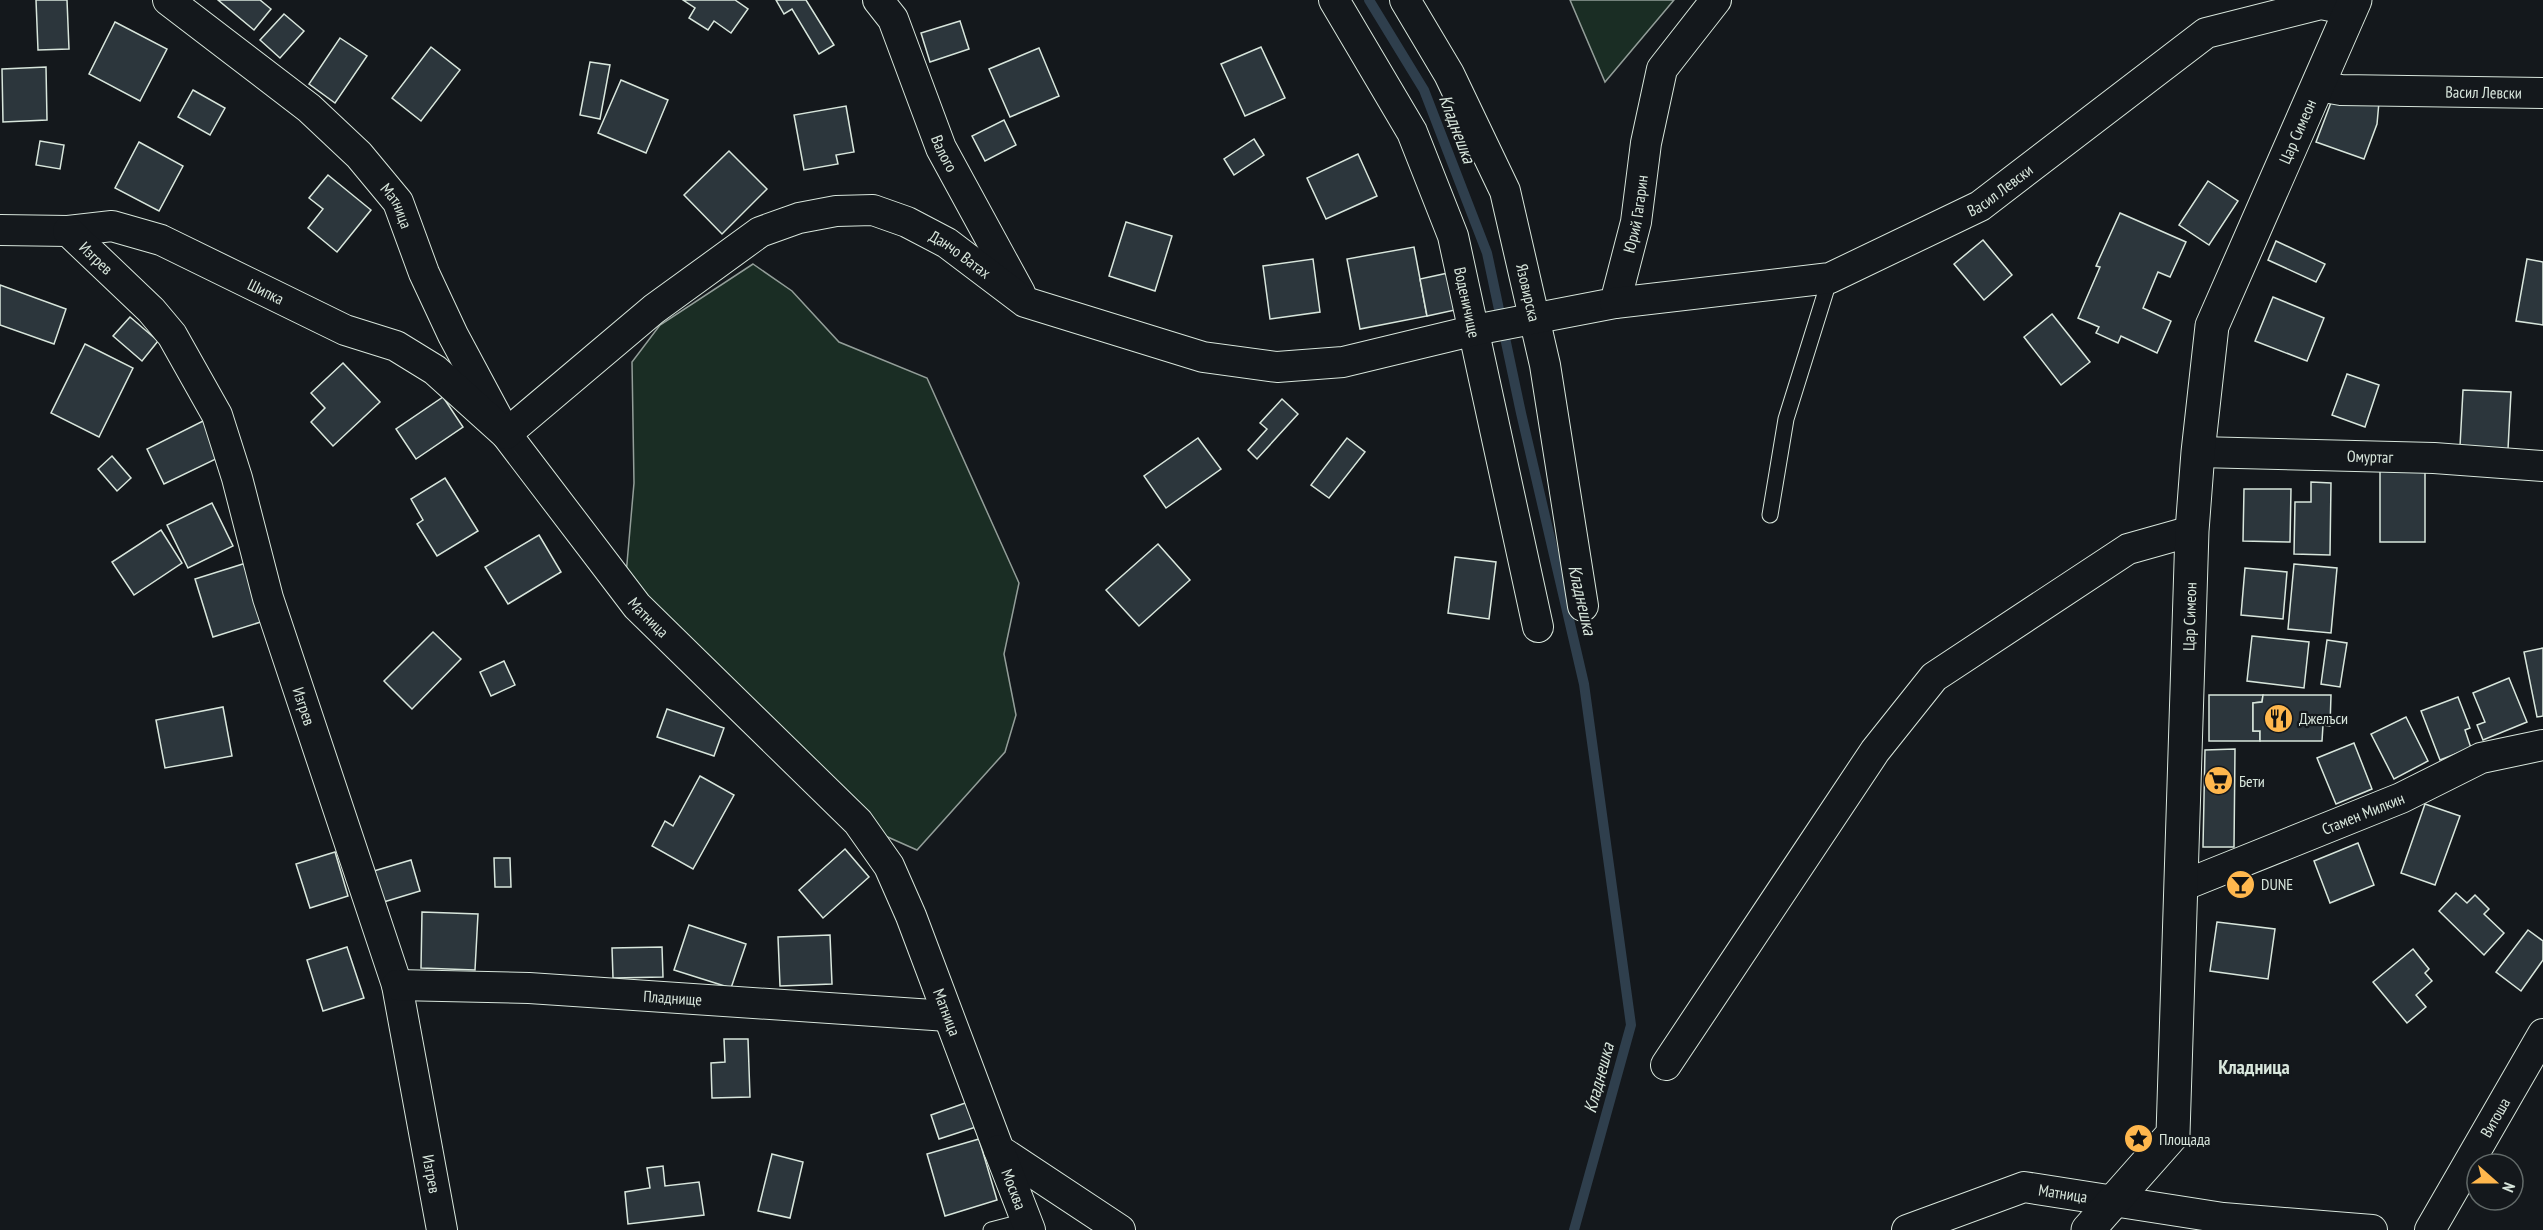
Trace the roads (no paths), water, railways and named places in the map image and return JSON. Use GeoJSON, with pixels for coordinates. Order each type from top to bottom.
{"type":"FeatureCollection","features":[{"type":"Feature","properties":{"kind":"street","name":"Матница"},"geometry":{"type":"LineString","coordinates":[[168,0],[309,108],[359,155],[398,202],[424,273],[453,335],[506,434],[637,606],[858,822],[889,866],[911,916],[999,1150]]}},
{"type":"Feature","properties":{"kind":"street","name":"Валого"},"geometry":{"type":"LineString","coordinates":[[878,0],[893,19],[941,148],[1025,302]]}},
{"type":"Feature","properties":{"kind":"street","name":"Воденичище"},"geometry":{"type":"LineString","coordinates":[[1334,0],[1412,132],[1454,236],[1538,627]]}},
{"type":"Feature","properties":{"kind":"street","name":"Язовирска"},"geometry":{"type":"LineString","coordinates":[[1405,0],[1449,74],[1505,191],[1530,320],[1545,365],[1583,606]]}},
{"type":"Feature","properties":{"kind":"street","name":"Юрий Гагарин"},"geometry":{"type":"LineString","coordinates":[[1615,303],[1636,222],[1646,143],[1662,69],[1716,0]]}},
{"type":"Feature","properties":{"kind":"street","name":"Васил Левски"},"geometry":{"type":"LineString","coordinates":[[1615,303],[1830,278],[1980,206],[2206,33],[2321,4],[2353,5]]}},
{"type":"Feature","properties":{"kind":"street","name":"Цар Симеон"},"geometry":{"type":"LineString","coordinates":[[2088,1230],[2172,1134],[2192,531],[2212,326],[2353,5]]}},
{"type":"Feature","properties":{"kind":"street","name":"Васил Левски"},"geometry":{"type":"LineString","coordinates":[[2318,86],[2341,90],[2543,93]]}},
{"type":"Feature","properties":{"kind":"street","name":"Данчо Ватах"},"geometry":{"type":"LineString","coordinates":[[506,434],[654,309],[760,232],[800,218],[836,211],[873,210],[907,222],[947,243],[1025,302],[1203,357],[1277,367],[1343,362],[1476,330]]}},
{"type":"Feature","properties":{"kind":"street","name":"Шипка"},"geometry":{"type":"LineString","coordinates":[[0,230],[68,231],[112,226],[161,240],[345,330],[396,346],[435,370],[506,434]]}},
{"type":"Feature","properties":{"kind":"street","name":"Изгрев"},"geometry":{"type":"LineString","coordinates":[[68,231],[151,310],[172,335],[217,416],[237,478],[271,608],[397,985],[442,1230]]}},
{"type":"Feature","properties":{"kind":"street"},"geometry":{"type":"LineString","coordinates":[[1476,330],[1615,303]]}},
{"type":"Feature","properties":{"kind":"street","name":"Омуртаг"},"geometry":{"type":"LineString","coordinates":[[2198,452],[2434,459],[2543,466]]}},
{"type":"Feature","properties":{"kind":"street"},"geometry":{"type":"LineString","coordinates":[[1666,1065],[1875,751],[1934,677],[2128,549],[2192,531]]}},
{"type":"Feature","properties":{"kind":"street","name":"Стамен Милкин"},"geometry":{"type":"LineString","coordinates":[[2182,886],[2401,798],[2481,758],[2543,745]]}},
{"type":"Feature","properties":{"kind":"street","name":"Пладнище"},"geometry":{"type":"LineString","coordinates":[[397,985],[541,988],[948,1016]]}},
{"type":"Feature","properties":{"kind":"street","name":"Витоша"},"geometry":{"type":"LineString","coordinates":[[2430,1230],[2543,1035]]}},
{"type":"Feature","properties":{"kind":"street"},"geometry":{"type":"LineString","coordinates":[[999,1150],[1120,1230]]}},
{"type":"Feature","properties":{"kind":"street","name":"Москва"},"geometry":{"type":"LineString","coordinates":[[999,1150],[1028,1226]]}},
{"type":"Feature","properties":{"kind":"street","name":"Матница"},"geometry":{"type":"LineString","coordinates":[[1907,1230],[2024,1187],[2223,1218],[2372,1230]]}},
{"type":"Feature","properties":{"kind":"lane"},"geometry":{"type":"LineString","coordinates":[[1770,515],[1786,419],[1830,278]]}},
{"type":"Feature","properties":{"kind":"lane"},"geometry":{"type":"LineString","coordinates":[[991,1230],[1028,1226]]}},
{"type":"Feature","properties":{"kind":"waterway","name":"Кладнешка"},"geometry":{"type":"LineString","coordinates":[[1369,0],[1424,90],[1487,253],[1521,413],[1584,684],[1631,1025],[1574,1230]]}},
{"type":"Feature","properties":{"kind":"place","name":"Джелъси"},"geometry":{"type":"Point","coordinates":[2278,718]}},
{"type":"Feature","properties":{"kind":"place","name":"Бети"},"geometry":{"type":"Point","coordinates":[2218,781]}},
{"type":"Feature","properties":{"kind":"place","name":"DUNE"},"geometry":{"type":"Point","coordinates":[2240,884]}},
{"type":"Feature","properties":{"kind":"place","name":"Площада"},"geometry":{"type":"Point","coordinates":[2138,1139]}},
{"type":"Feature","properties":{"kind":"district","name":"Кладница"},"geometry":{"type":"Point","coordinates":[2254,1067]}}]}
